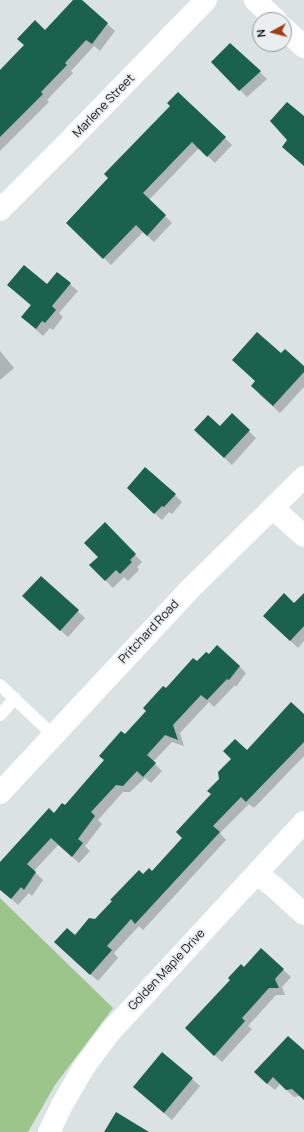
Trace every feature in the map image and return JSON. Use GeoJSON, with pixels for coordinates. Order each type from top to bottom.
{"type":"FeatureCollection","features":[{"type":"Feature","properties":{"kind":"street","name":"Marlene Street"},"geometry":{"type":"LineString","coordinates":[[0,210],[206,0]]}},
{"type":"Feature","properties":{"kind":"street"},"geometry":{"type":"LineString","coordinates":[[256,0],[268,12]]}},
{"type":"Feature","properties":{"kind":"street"},"geometry":{"type":"LineString","coordinates":[[292,36],[304,47]]}},
{"type":"Feature","properties":{"kind":"street","name":"Pritchard Road"},"geometry":{"type":"LineString","coordinates":[[0,793],[191,588],[304,477]]}},
{"type":"Feature","properties":{"kind":"street"},"geometry":{"type":"LineString","coordinates":[[273,508],[304,536]]}},
{"type":"Feature","properties":{"kind":"street","name":"Golden Maple Drive"},"geometry":{"type":"LineString","coordinates":[[49,1132],[62,1105],[84,1067],[111,1031],[304,822]]}},
{"type":"Feature","properties":{"kind":"street"},"geometry":{"type":"LineString","coordinates":[[257,874],[273,886],[304,914]]}},
{"type":"Feature","properties":{"kind":"lane"},"geometry":{"type":"LineString","coordinates":[[0,685],[54,735]]}},
{"type":"Feature","properties":{"kind":"lane"},"geometry":{"type":"LineString","coordinates":[[0,715],[15,698]]}},
{"type":"Feature","properties":{"kind":"green space"},"geometry":{"type":"Polygon","coordinates":[[[0,898],[113,1008],[55,1085],[28,1132],[0,1132],[0,898]]]}},
{"type":"Feature","properties":{"kind":"building"},"geometry":{"type":"Polygon","coordinates":[[[73,0],[82,0],[108,23],[92,44],[86,40],[65,63],[67,65],[41,92],[43,94],[0,137],[0,70],[24,45],[17,39],[35,20],[45,30],[73,0]]]}},
{"type":"Feature","properties":{"kind":"building"},"geometry":{"type":"Polygon","coordinates":[[[230,43],[261,71],[239,91],[211,62],[230,43]]]}},
{"type":"Feature","properties":{"kind":"building"},"geometry":{"type":"Polygon","coordinates":[[[178,92],[226,137],[207,157],[192,142],[143,193],[166,215],[147,236],[136,225],[103,259],[66,223],[108,178],[104,174],[170,106],[167,103],[178,92]]]}},
{"type":"Feature","properties":{"kind":"building"},"geometry":{"type":"Polygon","coordinates":[[[287,102],[304,116],[304,166],[282,147],[287,140],[270,121],[287,102]]]}},
{"type":"Feature","properties":{"kind":"building"},"geometry":{"type":"Polygon","coordinates":[[[24,265],[47,284],[57,272],[71,283],[52,306],[56,310],[45,323],[42,321],[36,329],[21,317],[31,305],[7,285],[24,265]]]}},
{"type":"Feature","properties":{"kind":"building"},"geometry":{"type":"Polygon","coordinates":[[[257,332],[281,353],[285,349],[304,366],[304,372],[273,406],[251,386],[255,381],[232,360],[257,332]]]}},
{"type":"Feature","properties":{"kind":"building"},"geometry":{"type":"Polygon","coordinates":[[[232,413],[250,430],[224,458],[194,430],[208,415],[220,426],[232,413]]]}},
{"type":"Feature","properties":{"kind":"building"},"geometry":{"type":"Polygon","coordinates":[[[145,467],[176,494],[164,507],[162,506],[154,514],[127,488],[145,467]]]}},
{"type":"Feature","properties":{"kind":"building"},"geometry":{"type":"Polygon","coordinates":[[[105,522],[136,554],[130,560],[132,562],[120,574],[116,570],[105,581],[89,565],[98,557],[84,543],[105,522]]]}},
{"type":"Feature","properties":{"kind":"building"},"geometry":{"type":"Polygon","coordinates":[[[41,576],[79,610],[60,631],[22,596],[41,576]]]}},
{"type":"Feature","properties":{"kind":"building"},"geometry":{"type":"Polygon","coordinates":[[[284,593],[294,603],[304,593],[304,626],[290,641],[263,616],[284,593]]]}},
{"type":"Feature","properties":{"kind":"building"},"geometry":{"type":"Polygon","coordinates":[[[217,645],[240,666],[229,680],[227,679],[207,700],[201,695],[173,725],[178,740],[165,735],[147,755],[156,763],[143,777],[137,771],[123,786],[116,785],[91,812],[95,816],[78,839],[83,843],[72,857],[51,838],[27,864],[36,872],[24,890],[21,887],[11,899],[0,890],[0,862],[49,808],[54,813],[62,803],[65,805],[104,760],[99,756],[121,731],[125,734],[146,711],[143,708],[163,686],[166,688],[193,658],[197,661],[206,652],[209,654],[217,645]]]}},
{"type":"Feature","properties":{"kind":"building"},"geometry":{"type":"Polygon","coordinates":[[[291,702],[304,714],[304,742],[246,802],[241,797],[213,826],[220,832],[135,924],[131,919],[107,946],[112,950],[90,975],[54,942],[67,928],[75,935],[89,918],[95,919],[112,901],[110,900],[139,870],[143,874],[149,868],[152,871],[182,838],[176,832],[211,794],[207,791],[219,779],[218,772],[231,759],[223,751],[235,739],[247,750],[291,702]]]}},
{"type":"Feature","properties":{"kind":"building"},"geometry":{"type":"Polygon","coordinates":[[[261,948],[284,969],[275,979],[279,988],[269,988],[242,1018],[245,1021],[214,1056],[185,1028],[230,980],[228,978],[241,964],[244,967],[261,948]]]}},
{"type":"Feature","properties":{"kind":"building"},"geometry":{"type":"Polygon","coordinates":[[[288,1036],[304,1050],[304,1100],[292,1089],[286,1090],[273,1077],[267,1084],[254,1072],[288,1036]]]}},
{"type":"Feature","properties":{"kind":"building"},"geometry":{"type":"Polygon","coordinates":[[[162,1052],[193,1078],[164,1113],[133,1087],[162,1052]]]}},
{"type":"Feature","properties":{"kind":"building"},"geometry":{"type":"Polygon","coordinates":[[[116,1112],[149,1132],[104,1132],[116,1112]]]}}]}
